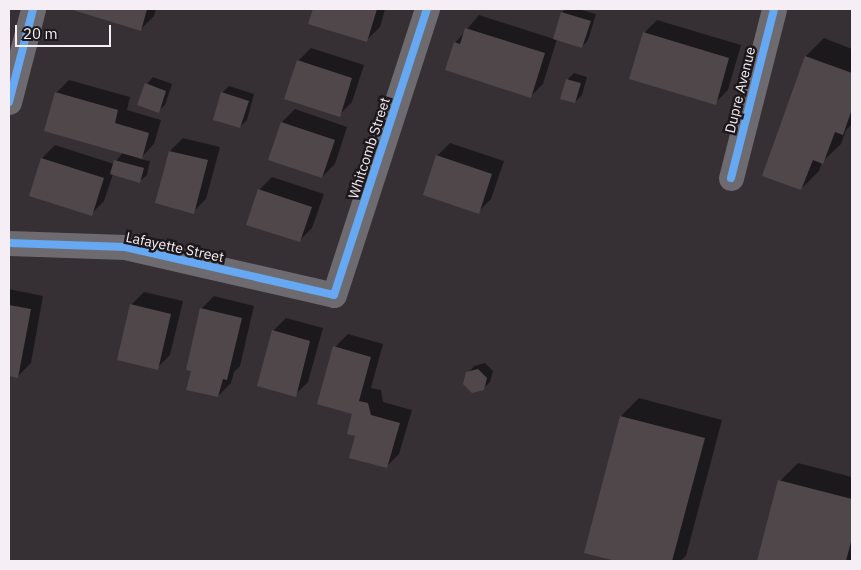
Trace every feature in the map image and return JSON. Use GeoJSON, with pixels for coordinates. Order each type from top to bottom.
{"type":"FeatureCollection","features":[{"type":"Feature","properties":{"kind":"street"},"geometry":{"type":"LineString","coordinates":[[9,102],[33,9]]}},
{"type":"Feature","properties":{"kind":"street","name":"Whitcomb Street"},"geometry":{"type":"LineString","coordinates":[[334,295],[427,9]]}},
{"type":"Feature","properties":{"kind":"street","name":"Dupre Avenue"},"geometry":{"type":"LineString","coordinates":[[731,178],[774,9]]}},
{"type":"Feature","properties":{"kind":"street","name":"Lafayette Street"},"geometry":{"type":"LineString","coordinates":[[9,243],[125,248],[334,295]]}},
{"type":"Feature","properties":{"kind":"building"},"geometry":{"type":"Polygon","coordinates":[[[74,9],[147,9],[141,31],[74,9]]]}},
{"type":"Feature","properties":{"kind":"building"},"geometry":{"type":"Polygon","coordinates":[[[313,9],[377,9],[367,42],[308,24],[313,9]]]}},
{"type":"Feature","properties":{"kind":"building"},"geometry":{"type":"Polygon","coordinates":[[[561,12],[591,21],[582,48],[553,39],[561,12]]]}},
{"type":"Feature","properties":{"kind":"building"},"geometry":{"type":"Polygon","coordinates":[[[465,28],[545,53],[531,98],[445,70],[454,42],[460,44],[465,28]]]}},
{"type":"Feature","properties":{"kind":"building"},"geometry":{"type":"Polygon","coordinates":[[[643,32],[729,58],[716,105],[629,79],[643,32]]]}},
{"type":"Feature","properties":{"kind":"building"},"geometry":{"type":"Polygon","coordinates":[[[805,56],[852,73],[852,109],[843,135],[835,132],[823,164],[813,160],[801,190],[762,176],[805,56]]]}},
{"type":"Feature","properties":{"kind":"building"},"geometry":{"type":"Polygon","coordinates":[[[297,60],[352,78],[340,117],[284,99],[297,60]]]}},
{"type":"Feature","properties":{"kind":"building"},"geometry":{"type":"Polygon","coordinates":[[[566,79],[581,83],[575,103],[560,99],[566,79]]]}},
{"type":"Feature","properties":{"kind":"building"},"geometry":{"type":"Polygon","coordinates":[[[145,83],[166,91],[159,113],[137,105],[145,83]]]}},
{"type":"Feature","properties":{"kind":"building"},"geometry":{"type":"Polygon","coordinates":[[[55,92],[118,110],[115,123],[149,133],[142,159],[44,131],[55,92]]]}},
{"type":"Feature","properties":{"kind":"building"},"geometry":{"type":"Polygon","coordinates":[[[221,92],[249,101],[240,128],[213,120],[221,92]]]}},
{"type":"Feature","properties":{"kind":"building"},"geometry":{"type":"Polygon","coordinates":[[[281,122],[335,140],[322,178],[268,160],[281,122]]]}},
{"type":"Feature","properties":{"kind":"building"},"geometry":{"type":"Polygon","coordinates":[[[169,151],[208,160],[194,214],[155,203],[169,151]]]}},
{"type":"Feature","properties":{"kind":"building"},"geometry":{"type":"Polygon","coordinates":[[[436,155],[492,174],[479,214],[423,195],[436,155]]]}},
{"type":"Feature","properties":{"kind":"building"},"geometry":{"type":"Polygon","coordinates":[[[41,158],[104,178],[92,216],[29,196],[41,158]]]}},
{"type":"Feature","properties":{"kind":"building"},"geometry":{"type":"Polygon","coordinates":[[[114,160],[144,168],[140,183],[110,174],[114,160]]]}},
{"type":"Feature","properties":{"kind":"building"},"geometry":{"type":"Polygon","coordinates":[[[258,189],[312,207],[300,242],[246,225],[258,189]]]}},
{"type":"Feature","properties":{"kind":"building"},"geometry":{"type":"Polygon","coordinates":[[[130,304],[171,314],[158,370],[117,360],[130,304]]]}},
{"type":"Feature","properties":{"kind":"building"},"geometry":{"type":"Polygon","coordinates":[[[9,305],[31,309],[18,378],[9,376],[9,305]]]}},
{"type":"Feature","properties":{"kind":"building"},"geometry":{"type":"Polygon","coordinates":[[[200,308],[242,318],[227,380],[223,379],[218,397],[186,390],[191,371],[186,370],[200,308]]]}},
{"type":"Feature","properties":{"kind":"building"},"geometry":{"type":"Polygon","coordinates":[[[272,330],[310,341],[296,397],[257,386],[272,330]]]}},
{"type":"Feature","properties":{"kind":"building"},"geometry":{"type":"Polygon","coordinates":[[[333,346],[371,357],[359,401],[368,403],[371,415],[400,423],[387,468],[349,458],[355,436],[347,434],[352,414],[317,404],[333,346]]]}},
{"type":"Feature","properties":{"kind":"building"},"geometry":{"type":"Polygon","coordinates":[[[478,369],[487,378],[484,390],[472,393],[463,384],[466,372],[478,369]]]}},
{"type":"Feature","properties":{"kind":"building"},"geometry":{"type":"Polygon","coordinates":[[[620,416],[705,438],[672,561],[616,561],[584,553],[620,416]]]}},
{"type":"Feature","properties":{"kind":"building"},"geometry":{"type":"Polygon","coordinates":[[[778,480],[852,499],[852,538],[846,561],[757,561],[778,480]]]}},
{"type":"Feature","properties":{"kind":"cycle path"},"geometry":{"type":"LineString","coordinates":[[9,102],[33,9]]}},
{"type":"Feature","properties":{"kind":"cycle path"},"geometry":{"type":"LineString","coordinates":[[9,243],[125,247],[334,295],[427,9]]}},
{"type":"Feature","properties":{"kind":"cycle path"},"geometry":{"type":"LineString","coordinates":[[731,178],[774,9]]}}]}
